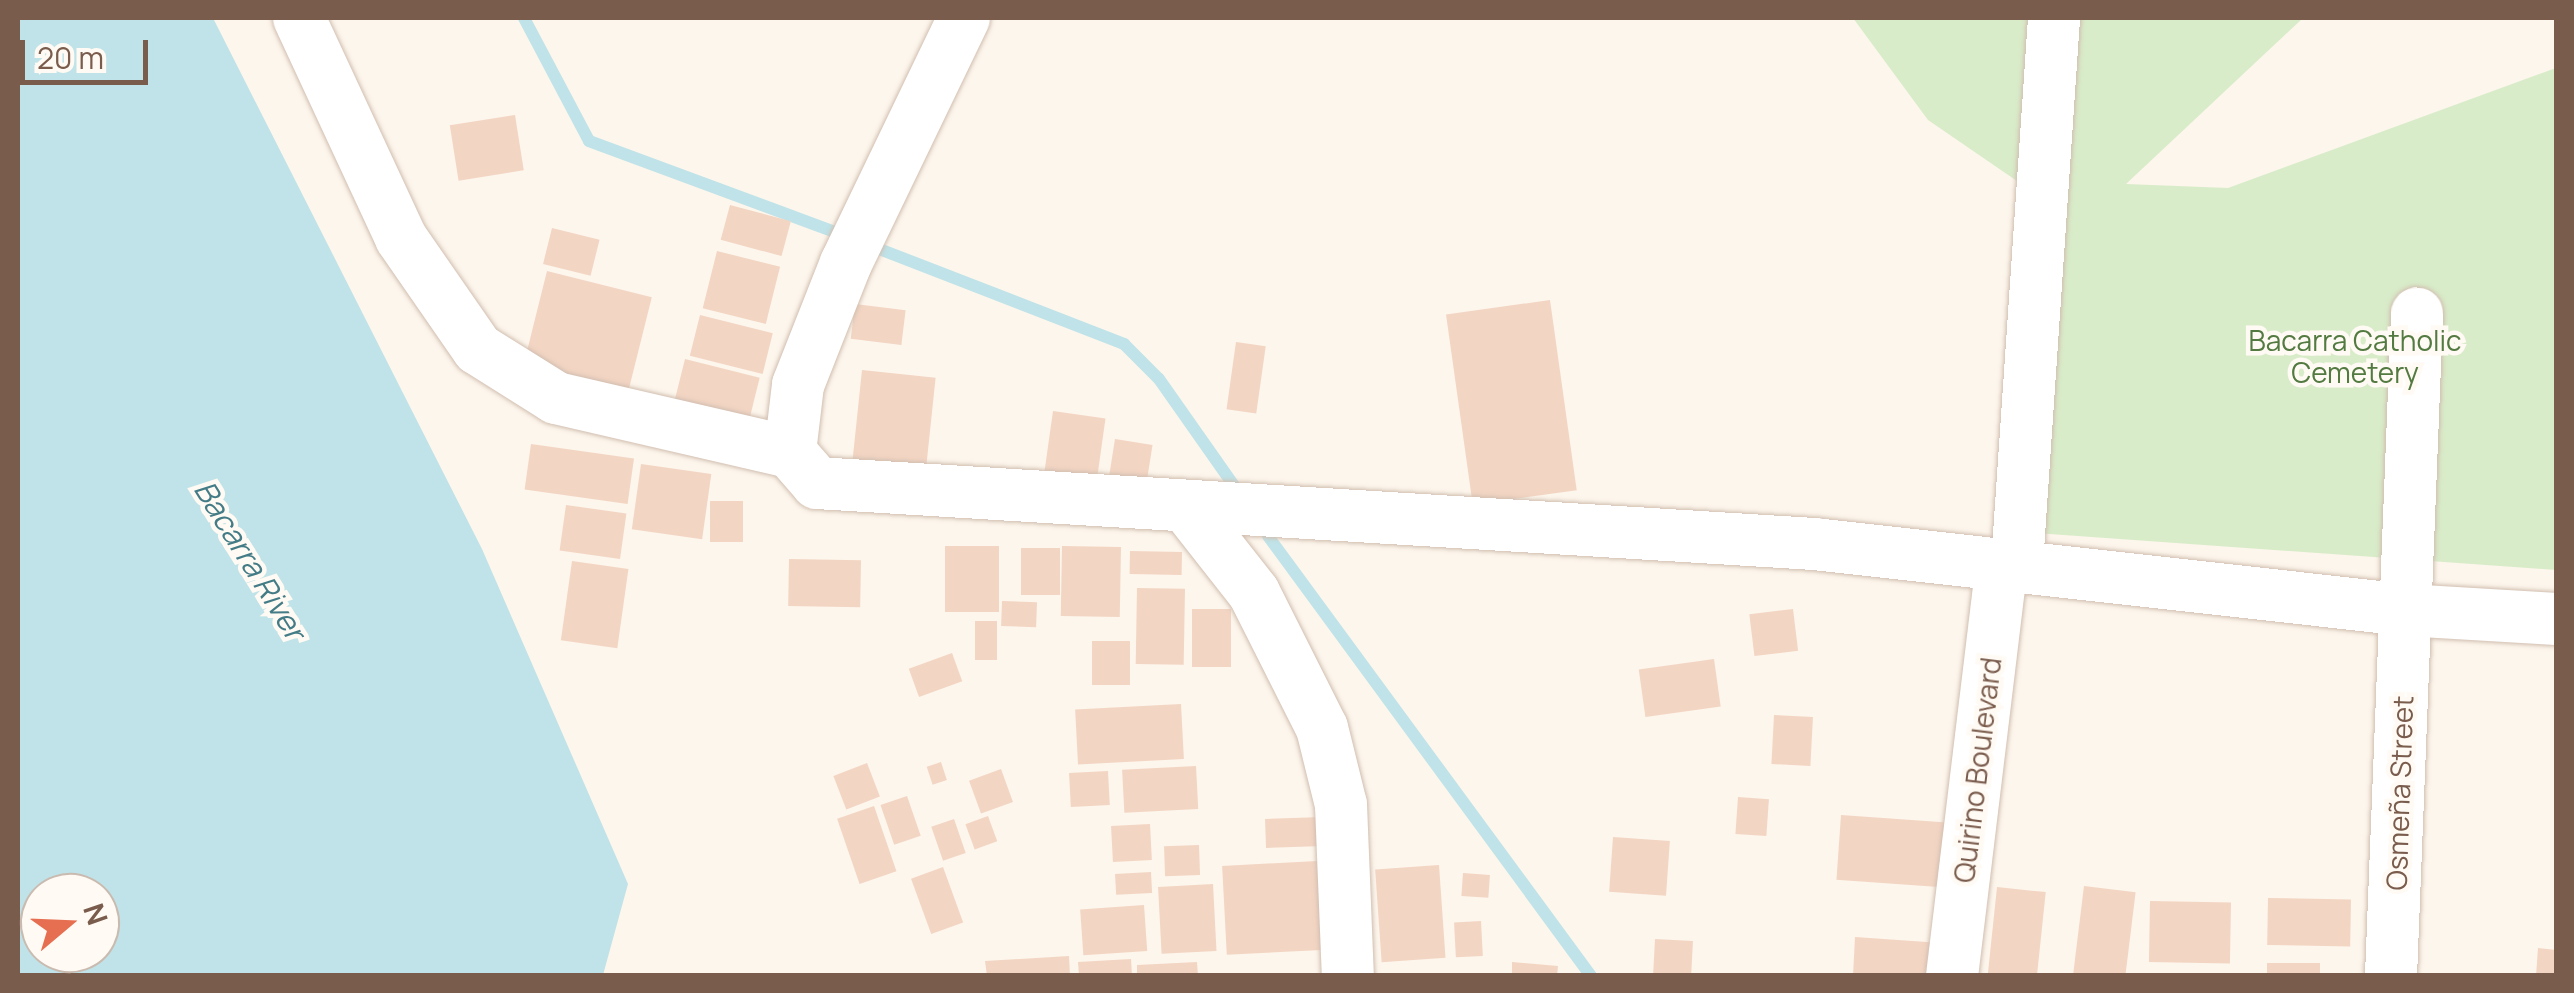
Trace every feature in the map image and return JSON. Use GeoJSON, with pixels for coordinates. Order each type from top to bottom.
{"type":"FeatureCollection","features":[{"type":"Feature","properties":{"kind":"street"},"geometry":{"type":"LineString","coordinates":[[299,18],[401,238],[478,349],[556,398],[790,452]]}},
{"type":"Feature","properties":{"kind":"street"},"geometry":{"type":"LineString","coordinates":[[964,18],[856,243],[798,385],[790,452],[804,476],[834,489],[1814,544],[2406,610],[2556,619]]}},
{"type":"Feature","properties":{"kind":"street","name":"Quirino Boulevard"},"geometry":{"type":"LineString","coordinates":[[1952,976],[2010,564],[2054,18]]}},
{"type":"Feature","properties":{"kind":"street","name":"Osmeña Street"},"geometry":{"type":"LineString","coordinates":[[2391,976],[2417,314]]}},
{"type":"Feature","properties":{"kind":"street"},"geometry":{"type":"LineString","coordinates":[[1188,509],[1254,593],[1322,728],[1341,805],[1348,976]]}},
{"type":"Feature","properties":{"kind":"green space","name":"Bacarra Catholic Cemetery"},"geometry":{"type":"Polygon","coordinates":[[[1853,18],[2303,18],[2126,184],[2228,188],[2556,68],[2556,570],[2007,531],[2033,192],[1928,120],[1853,18]]]}},
{"type":"Feature","properties":{"kind":"water","name":"Bacarra River"},"geometry":{"type":"Polygon","coordinates":[[[18,18],[213,18],[482,549],[628,884],[603,975],[18,975],[18,18]]]}},
{"type":"Feature","properties":{"kind":"building"},"geometry":{"type":"Polygon","coordinates":[[[515,115],[524,170],[459,181],[450,125],[515,115]]]}},
{"type":"Feature","properties":{"kind":"building"},"geometry":{"type":"Polygon","coordinates":[[[730,205],[791,221],[782,256],[721,240],[730,205]]]}},
{"type":"Feature","properties":{"kind":"building"},"geometry":{"type":"Polygon","coordinates":[[[552,228],[600,240],[591,276],[543,264],[552,228]]]}},
{"type":"Feature","properties":{"kind":"building"},"geometry":{"type":"Polygon","coordinates":[[[717,251],[780,267],[766,324],[703,308],[717,251]]]}},
{"type":"Feature","properties":{"kind":"building"},"geometry":{"type":"Polygon","coordinates":[[[547,271],[652,297],[628,394],[523,368],[547,271]]]}},
{"type":"Feature","properties":{"kind":"building"},"geometry":{"type":"Polygon","coordinates":[[[1550,300],[1577,490],[1473,505],[1446,315],[1550,300]]]}},
{"type":"Feature","properties":{"kind":"building"},"geometry":{"type":"Polygon","coordinates":[[[855,304],[906,310],[901,345],[851,339],[855,304]]]}},
{"type":"Feature","properties":{"kind":"building"},"geometry":{"type":"Polygon","coordinates":[[[700,315],[773,333],[763,374],[690,356],[700,315]]]}},
{"type":"Feature","properties":{"kind":"building"},"geometry":{"type":"Polygon","coordinates":[[[1236,342],[1266,346],[1256,414],[1227,409],[1236,342]]]}},
{"type":"Feature","properties":{"kind":"building"},"geometry":{"type":"Polygon","coordinates":[[[685,359],[760,378],[746,432],[671,413],[685,359]]]}},
{"type":"Feature","properties":{"kind":"building"},"geometry":{"type":"Polygon","coordinates":[[[862,370],[936,378],[925,482],[851,474],[862,370]]]}},
{"type":"Feature","properties":{"kind":"building"},"geometry":{"type":"Polygon","coordinates":[[[1053,411],[1105,418],[1095,492],[1043,484],[1053,411]]]}},
{"type":"Feature","properties":{"kind":"building"},"geometry":{"type":"Polygon","coordinates":[[[1115,439],[1153,445],[1145,491],[1108,485],[1115,439]]]}},
{"type":"Feature","properties":{"kind":"building"},"geometry":{"type":"Polygon","coordinates":[[[531,444],[634,458],[628,504],[525,490],[531,444]]]}},
{"type":"Feature","properties":{"kind":"building"},"geometry":{"type":"Polygon","coordinates":[[[641,464],[711,474],[702,539],[632,529],[641,464]]]}},
{"type":"Feature","properties":{"kind":"building"},"geometry":{"type":"Polygon","coordinates":[[[710,501],[743,501],[743,542],[710,542],[710,501]]]}},
{"type":"Feature","properties":{"kind":"building"},"geometry":{"type":"Polygon","coordinates":[[[566,505],[626,513],[620,559],[560,551],[566,505]]]}},
{"type":"Feature","properties":{"kind":"building"},"geometry":{"type":"Polygon","coordinates":[[[945,546],[999,546],[999,612],[945,612],[945,546]]]}},
{"type":"Feature","properties":{"kind":"building"},"geometry":{"type":"Polygon","coordinates":[[[1062,546],[1121,547],[1120,617],[1061,616],[1062,546]]]}},
{"type":"Feature","properties":{"kind":"building"},"geometry":{"type":"Polygon","coordinates":[[[1021,548],[1060,548],[1060,595],[1021,595],[1021,548]]]}},
{"type":"Feature","properties":{"kind":"building"},"geometry":{"type":"Polygon","coordinates":[[[1130,551],[1182,552],[1182,575],[1130,574],[1130,551]]]}},
{"type":"Feature","properties":{"kind":"building"},"geometry":{"type":"Polygon","coordinates":[[[789,559],[861,560],[860,607],[788,606],[789,559]]]}},
{"type":"Feature","properties":{"kind":"building"},"geometry":{"type":"Polygon","coordinates":[[[572,561],[628,569],[617,648],[561,640],[572,561]]]}},
{"type":"Feature","properties":{"kind":"building"},"geometry":{"type":"Polygon","coordinates":[[[1137,588],[1185,589],[1184,665],[1136,664],[1137,588]]]}},
{"type":"Feature","properties":{"kind":"building"},"geometry":{"type":"Polygon","coordinates":[[[1002,601],[1037,602],[1036,627],[1001,626],[1002,601]]]}},
{"type":"Feature","properties":{"kind":"building"},"geometry":{"type":"Polygon","coordinates":[[[1192,609],[1231,609],[1231,667],[1192,667],[1192,609]]]}},
{"type":"Feature","properties":{"kind":"building"},"geometry":{"type":"Polygon","coordinates":[[[1793,609],[1798,651],[1754,656],[1749,614],[1793,609]]]}},
{"type":"Feature","properties":{"kind":"building"},"geometry":{"type":"Polygon","coordinates":[[[975,621],[997,621],[997,660],[975,660],[975,621]]]}},
{"type":"Feature","properties":{"kind":"building"},"geometry":{"type":"Polygon","coordinates":[[[1092,641],[1130,641],[1130,685],[1092,685],[1092,641]]]}},
{"type":"Feature","properties":{"kind":"building"},"geometry":{"type":"Polygon","coordinates":[[[952,653],[962,681],[919,697],[909,669],[952,653]]]}},
{"type":"Feature","properties":{"kind":"building"},"geometry":{"type":"Polygon","coordinates":[[[1714,659],[1721,707],[1645,717],[1639,670],[1714,659]]]}},
{"type":"Feature","properties":{"kind":"building"},"geometry":{"type":"Polygon","coordinates":[[[1181,704],[1184,759],[1078,764],[1075,710],[1181,704]]]}},
{"type":"Feature","properties":{"kind":"building"},"geometry":{"type":"Polygon","coordinates":[[[1774,715],[1813,717],[1810,766],[1771,764],[1774,715]]]}},
{"type":"Feature","properties":{"kind":"building"},"geometry":{"type":"Polygon","coordinates":[[[941,762],[947,780],[933,785],[927,767],[941,762]]]}},
{"type":"Feature","properties":{"kind":"building"},"geometry":{"type":"Polygon","coordinates":[[[867,763],[880,797],[846,810],[833,776],[867,763]]]}},
{"type":"Feature","properties":{"kind":"building"},"geometry":{"type":"Polygon","coordinates":[[[1196,766],[1198,809],[1124,813],[1122,770],[1196,766]]]}},
{"type":"Feature","properties":{"kind":"building"},"geometry":{"type":"Polygon","coordinates":[[[1001,769],[1013,802],[981,814],[969,781],[1001,769]]]}},
{"type":"Feature","properties":{"kind":"building"},"geometry":{"type":"Polygon","coordinates":[[[1108,771],[1110,805],[1071,807],[1069,773],[1108,771]]]}},
{"type":"Feature","properties":{"kind":"building"},"geometry":{"type":"Polygon","coordinates":[[[907,796],[921,836],[894,845],[881,805],[907,796]]]}},
{"type":"Feature","properties":{"kind":"building"},"geometry":{"type":"Polygon","coordinates":[[[1738,797],[1769,799],[1766,836],[1735,834],[1738,797]]]}},
{"type":"Feature","properties":{"kind":"building"},"geometry":{"type":"Polygon","coordinates":[[[874,806],[896,871],[860,884],[837,819],[874,806]]]}},
{"type":"Feature","properties":{"kind":"building"},"geometry":{"type":"Polygon","coordinates":[[[1841,815],[1947,822],[1942,887],[1836,880],[1841,815]]]}},
{"type":"Feature","properties":{"kind":"building"},"geometry":{"type":"Polygon","coordinates":[[[988,816],[997,841],[975,850],[965,824],[988,816]]]}},
{"type":"Feature","properties":{"kind":"building"},"geometry":{"type":"Polygon","coordinates":[[[1323,817],[1324,846],[1266,848],[1265,819],[1323,817]]]}},
{"type":"Feature","properties":{"kind":"building"},"geometry":{"type":"Polygon","coordinates":[[[954,819],[966,853],[943,861],[931,827],[954,819]]]}},
{"type":"Feature","properties":{"kind":"building"},"geometry":{"type":"Polygon","coordinates":[[[1150,824],[1152,860],[1113,862],[1111,826],[1150,824]]]}},
{"type":"Feature","properties":{"kind":"building"},"geometry":{"type":"Polygon","coordinates":[[[1613,837],[1670,841],[1666,896],[1609,892],[1613,837]]]}},
{"type":"Feature","properties":{"kind":"building"},"geometry":{"type":"Polygon","coordinates":[[[1199,845],[1200,875],[1165,876],[1164,846],[1199,845]]]}},
{"type":"Feature","properties":{"kind":"building"},"geometry":{"type":"Polygon","coordinates":[[[1317,861],[1322,950],[1227,955],[1222,866],[1317,861]]]}},
{"type":"Feature","properties":{"kind":"building"},"geometry":{"type":"Polygon","coordinates":[[[1439,865],[1445,958],[1382,962],[1375,869],[1439,865]]]}},
{"type":"Feature","properties":{"kind":"building"},"geometry":{"type":"Polygon","coordinates":[[[943,867],[963,922],[931,934],[911,879],[943,867]]]}},
{"type":"Feature","properties":{"kind":"building"},"geometry":{"type":"Polygon","coordinates":[[[1151,872],[1152,893],[1116,895],[1115,874],[1151,872]]]}},
{"type":"Feature","properties":{"kind":"building"},"geometry":{"type":"Polygon","coordinates":[[[1463,873],[1490,875],[1488,898],[1461,896],[1463,873]]]}},
{"type":"Feature","properties":{"kind":"building"},"geometry":{"type":"Polygon","coordinates":[[[1213,884],[1217,951],[1162,954],[1158,887],[1213,884]]]}},
{"type":"Feature","properties":{"kind":"building"},"geometry":{"type":"Polygon","coordinates":[[[2084,886],[2136,892],[2125,976],[2073,975],[2084,886]]]}},
{"type":"Feature","properties":{"kind":"building"},"geometry":{"type":"Polygon","coordinates":[[[1997,887],[2046,892],[2037,976],[1988,976],[1997,887]]]}},
{"type":"Feature","properties":{"kind":"building"},"geometry":{"type":"Polygon","coordinates":[[[2268,898],[2351,899],[2350,946],[2267,945],[2268,898]]]}},
{"type":"Feature","properties":{"kind":"building"},"geometry":{"type":"Polygon","coordinates":[[[2150,901],[2231,902],[2230,963],[2149,962],[2150,901]]]}},
{"type":"Feature","properties":{"kind":"building"},"geometry":{"type":"Polygon","coordinates":[[[1144,905],[1147,951],[1083,955],[1080,909],[1144,905]]]}},
{"type":"Feature","properties":{"kind":"building"},"geometry":{"type":"Polygon","coordinates":[[[1481,921],[1483,956],[1456,957],[1454,922],[1481,921]]]}},
{"type":"Feature","properties":{"kind":"building"},"geometry":{"type":"Polygon","coordinates":[[[1855,937],[1941,943],[1939,976],[1853,976],[1855,937]]]}},
{"type":"Feature","properties":{"kind":"building"},"geometry":{"type":"Polygon","coordinates":[[[1655,939],[1693,941],[1691,976],[1653,976],[1655,939]]]}},
{"type":"Feature","properties":{"kind":"building"},"geometry":{"type":"Polygon","coordinates":[[[2538,948],[2556,950],[2556,976],[2536,976],[2538,948]]]}},
{"type":"Feature","properties":{"kind":"building"},"geometry":{"type":"Polygon","coordinates":[[[1069,956],[1070,976],[987,976],[985,961],[1069,956]]]}},
{"type":"Feature","properties":{"kind":"building"},"geometry":{"type":"Polygon","coordinates":[[[1131,959],[1132,976],[1079,976],[1078,962],[1131,959]]]}},
{"type":"Feature","properties":{"kind":"building"},"geometry":{"type":"Polygon","coordinates":[[[1197,962],[1198,976],[1137,976],[1137,965],[1197,962]]]}},
{"type":"Feature","properties":{"kind":"building"},"geometry":{"type":"Polygon","coordinates":[[[1512,962],[1558,966],[1557,976],[1512,976],[1512,962]]]}},
{"type":"Feature","properties":{"kind":"building"},"geometry":{"type":"Polygon","coordinates":[[[2267,963],[2320,963],[2320,976],[2267,976],[2267,963]]]}},
{"type":"Feature","properties":{"kind":"waterway"},"geometry":{"type":"LineString","coordinates":[[524,18],[589,141],[846,236]]}},
{"type":"Feature","properties":{"kind":"waterway"},"geometry":{"type":"LineString","coordinates":[[869,245],[1124,344],[1159,379],[1239,493]]}},
{"type":"Feature","properties":{"kind":"waterway"},"geometry":{"type":"LineString","coordinates":[[1268,536],[1591,976]]}}]}
